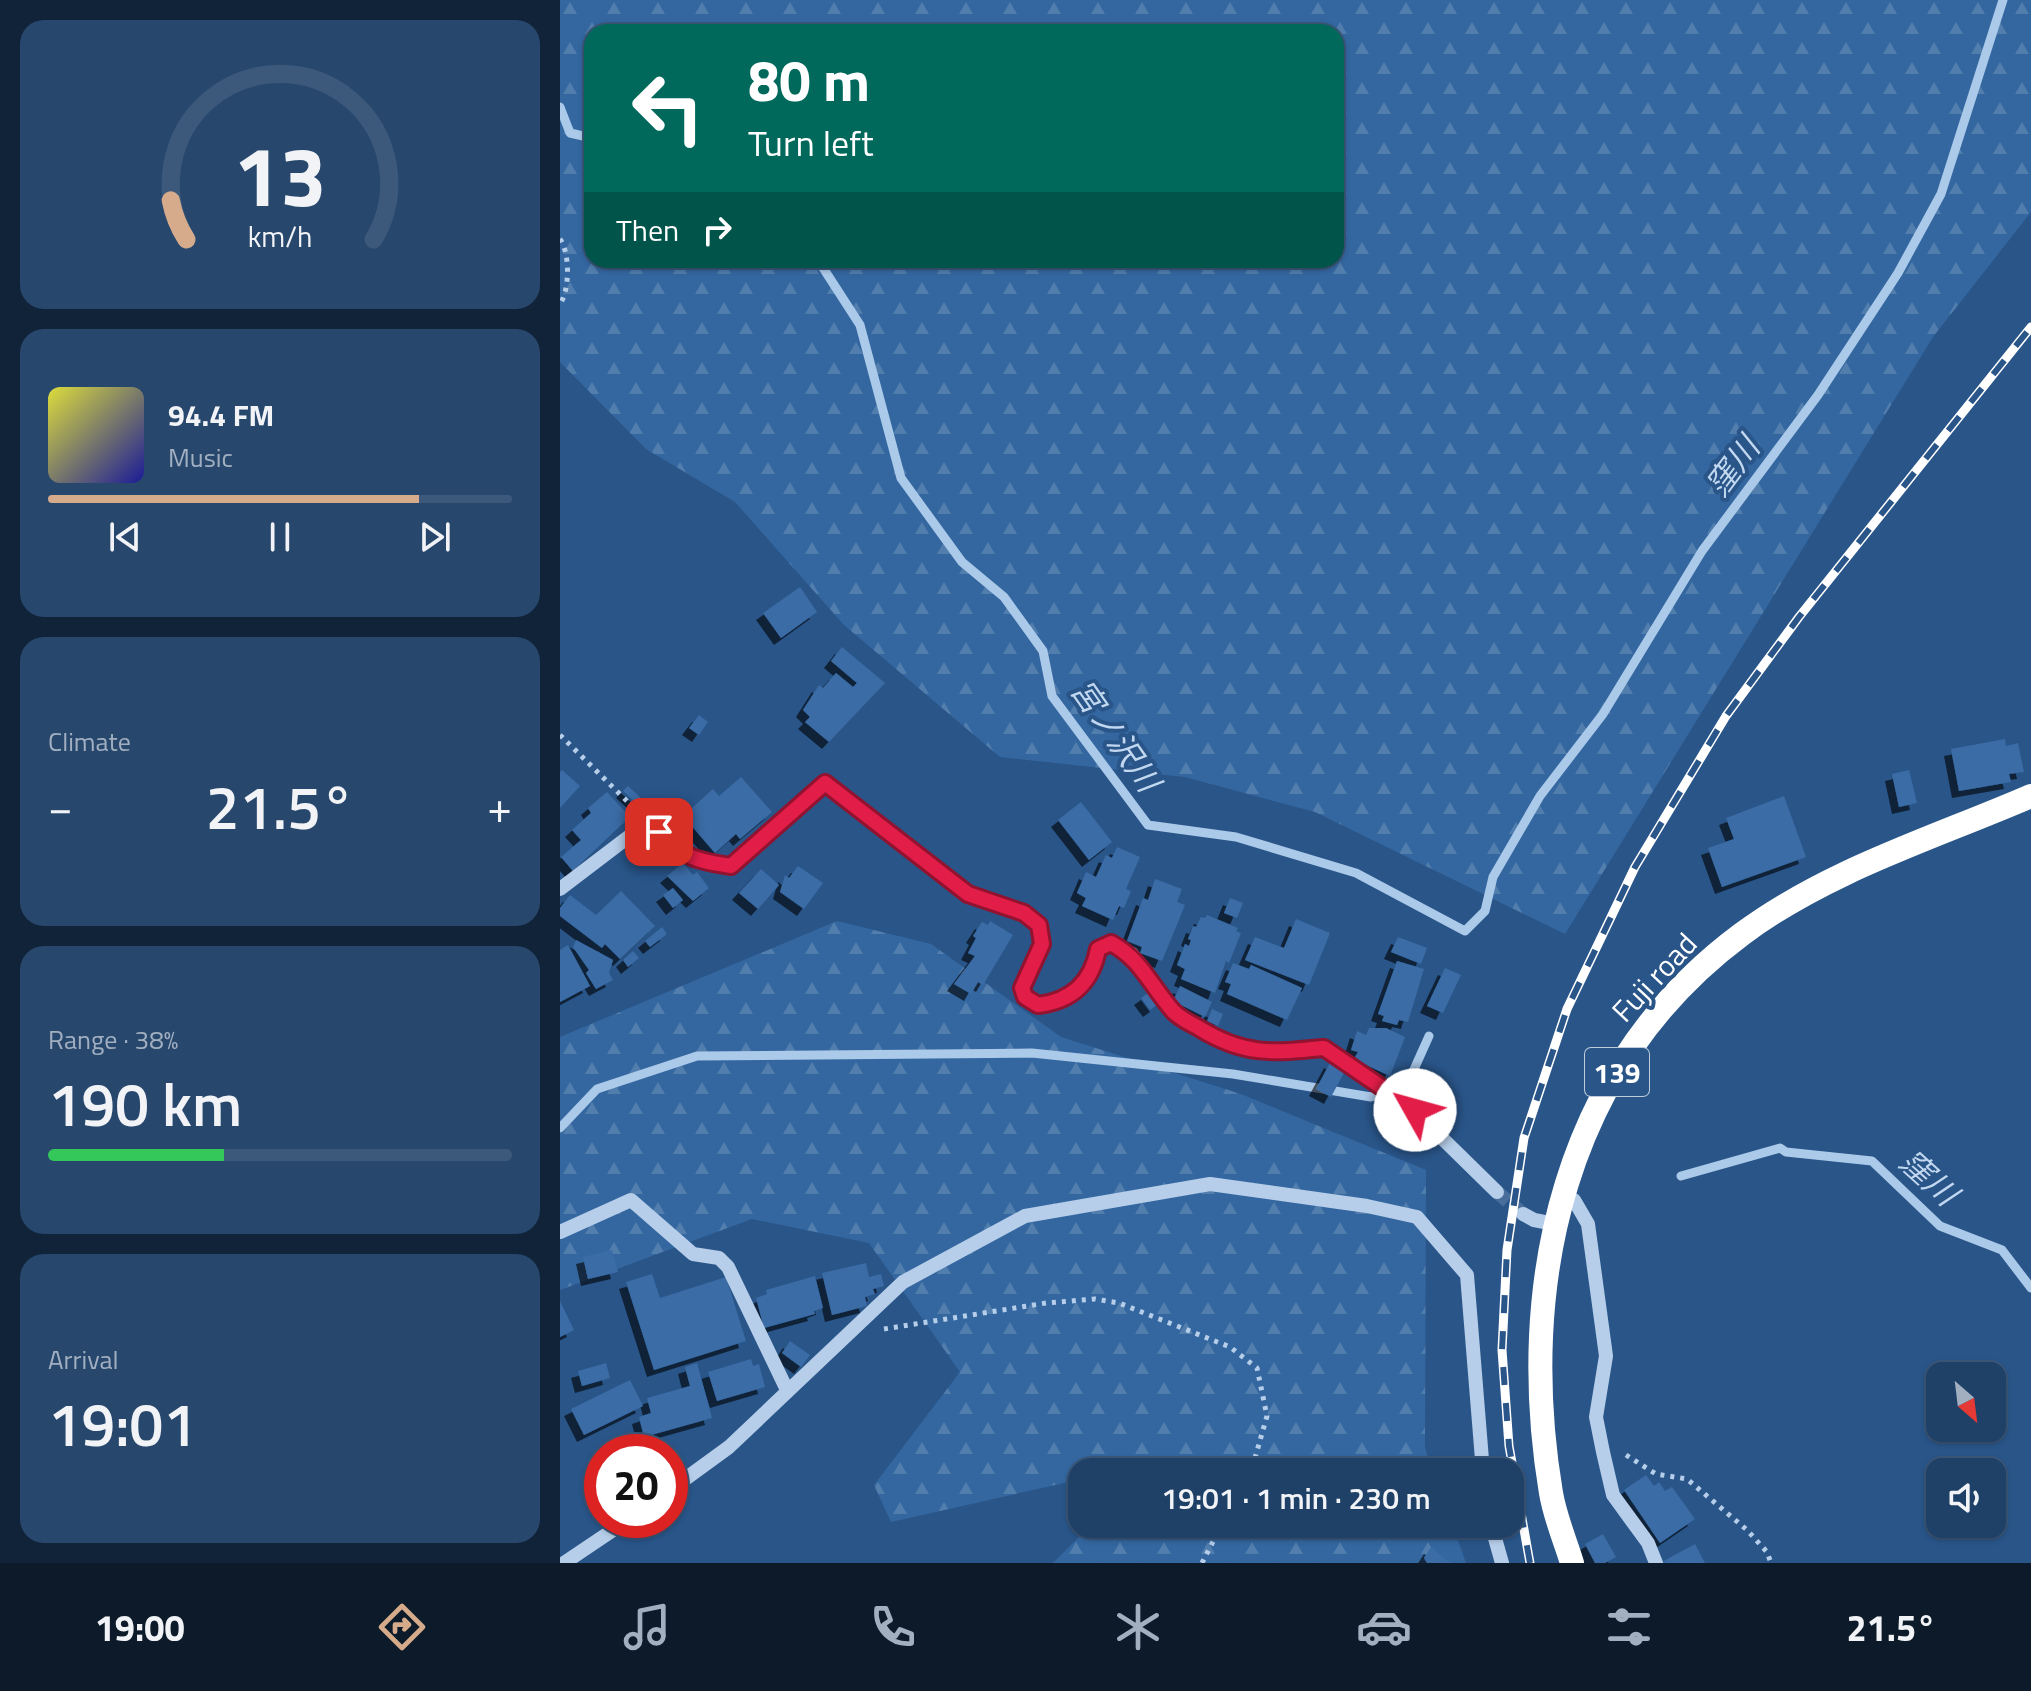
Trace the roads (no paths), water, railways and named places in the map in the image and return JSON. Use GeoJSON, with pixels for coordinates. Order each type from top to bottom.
{"type":"FeatureCollection","features":[{"type":"Feature","properties":{"kind":"highway","name":"Fuji road"},"geometry":{"type":"LineString","coordinates":[[1572,1563],[1551,1496],[1540,1349],[1542,1296],[1555,1224],[1578,1147],[1637,1037],[1685,983],[1742,934],[1804,894],[2031,796]]}},
{"type":"Feature","properties":{"kind":"street"},"geometry":{"type":"LineString","coordinates":[[560,889],[648,822],[678,851],[698,862],[731,866],[825,783],[968,894],[1024,913],[1039,925],[1042,944],[1022,988],[1025,997],[1038,1005],[1065,998],[1080,989],[1095,968],[1098,949],[1111,943],[1132,954],[1175,1014],[1216,1039],[1243,1050],[1275,1053],[1324,1048],[1349,1063],[1398,1095],[1497,1192]]}},
{"type":"Feature","properties":{"kind":"street"},"geometry":{"type":"LineString","coordinates":[[688,1477],[729,1447],[847,1331],[903,1282],[1025,1216],[1210,1184],[1367,1206],[1417,1217],[1467,1275],[1482,1458]]}},
{"type":"Feature","properties":{"kind":"street"},"geometry":{"type":"LineString","coordinates":[[1562,1197],[1574,1200],[1588,1224],[1606,1356],[1596,1417],[1613,1495],[1648,1543],[1656,1563]]}},
{"type":"Feature","properties":{"kind":"street"},"geometry":{"type":"LineString","coordinates":[[560,1232],[631,1200],[693,1254],[719,1258],[728,1267],[787,1390]]}},
{"type":"Feature","properties":{"kind":"street"},"geometry":{"type":"LineString","coordinates":[[1523,1214],[1534,1220],[1555,1224]]}},
{"type":"Feature","properties":{"kind":"street"},"geometry":{"type":"LineString","coordinates":[[564,1563],[601,1538]]}},
{"type":"Feature","properties":{"kind":"street"},"geometry":{"type":"LineString","coordinates":[[1495,1538],[1502,1563]]}},
{"type":"Feature","properties":{"kind":"waterway","name":"窪川"},"geometry":{"type":"LineString","coordinates":[[1465,931],[1485,911],[1493,877],[1540,796],[1603,714],[1702,551],[1818,395],[1898,273],[1941,194],[2003,0]]}},
{"type":"Feature","properties":{"kind":"waterway","name":"宮ノ沢川"},"geometry":{"type":"LineString","coordinates":[[560,107],[570,133],[584,136]]}},
{"type":"Feature","properties":{"kind":"waterway","name":"宮ノ沢川"},"geometry":{"type":"LineString","coordinates":[[823,268],[860,325],[901,478],[962,562],[1004,597],[1043,651],[1052,696],[1148,825],[1236,837],[1356,873],[1465,931]]}},
{"type":"Feature","properties":{"kind":"waterway"},"geometry":{"type":"LineString","coordinates":[[560,1128],[597,1089],[697,1056],[1032,1053],[1233,1074],[1371,1097],[1407,1085],[1429,1036]]}},
{"type":"Feature","properties":{"kind":"waterway","name":"窪川"},"geometry":{"type":"LineString","coordinates":[[1681,1176],[1780,1148],[1786,1152],[1872,1161],[1940,1226],[2002,1250],[2031,1288]]}},
{"type":"Feature","properties":{"kind":"tunnel"},"geometry":{"type":"LineString","coordinates":[[1497,1192],[1523,1214]]}},
{"type":"Feature","properties":{"kind":"railway"},"geometry":{"type":"LineString","coordinates":[[1530,1563],[1509,1446],[1502,1350],[1507,1250],[1524,1138],[1567,1009],[1635,867],[1726,716],[1799,617],[2031,327]]}}]}
